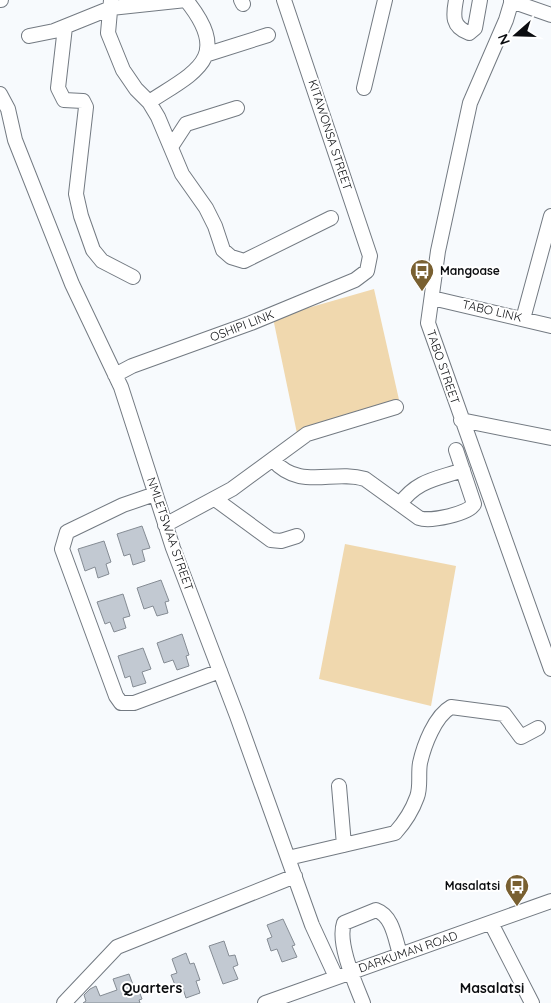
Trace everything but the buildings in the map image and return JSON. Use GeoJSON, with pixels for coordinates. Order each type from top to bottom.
{"type":"FeatureCollection","features":[{"type":"Feature","properties":{"kind":"street"},"geometry":{"type":"LineString","coordinates":[[29,36],[45,34],[66,27],[111,4],[186,0],[193,9],[204,31],[208,54],[206,60],[193,74],[149,102]]}},
{"type":"Feature","properties":{"kind":"street","name":"KITAWONSA STREET"},"geometry":{"type":"LineString","coordinates":[[284,0],[370,256],[366,271]]}},
{"type":"Feature","properties":{"kind":"street"},"geometry":{"type":"LineString","coordinates":[[364,88],[385,0]]}},
{"type":"Feature","properties":{"kind":"street"},"geometry":{"type":"LineString","coordinates":[[456,0],[454,16],[456,27],[469,33],[475,28],[480,0]]}},
{"type":"Feature","properties":{"kind":"street"},"geometry":{"type":"LineString","coordinates":[[512,1],[551,15]]}},
{"type":"Feature","properties":{"kind":"street","name":"TABO STREET"},"geometry":{"type":"LineString","coordinates":[[512,1],[506,20],[470,103],[438,251],[428,323],[551,669]]}},
{"type":"Feature","properties":{"kind":"street"},"geometry":{"type":"LineString","coordinates":[[111,4],[108,33],[123,70],[136,89],[149,102],[182,174],[206,208],[223,250],[231,257],[244,261],[331,218]]}},
{"type":"Feature","properties":{"kind":"street"},"geometry":{"type":"LineString","coordinates":[[66,27],[58,88],[64,100],[83,101],[86,108],[76,194],[93,250],[102,261],[133,277]]}},
{"type":"Feature","properties":{"kind":"street"},"geometry":{"type":"LineString","coordinates":[[208,54],[268,35]]}},
{"type":"Feature","properties":{"kind":"street","name":"NMLETSWAA STREET"},"geometry":{"type":"LineString","coordinates":[[0,94],[8,109],[15,140],[72,284],[115,375],[165,525],[312,925],[336,977]]}},
{"type":"Feature","properties":{"kind":"street"},"geometry":{"type":"LineString","coordinates":[[171,147],[186,124],[237,108]]}},
{"type":"Feature","properties":{"kind":"street"},"geometry":{"type":"LineString","coordinates":[[523,318],[551,216]]}},
{"type":"Feature","properties":{"kind":"street","name":"OSHIPI LINK"},"geometry":{"type":"LineString","coordinates":[[115,375],[132,366],[251,323],[329,291],[355,280],[366,271]]}},
{"type":"Feature","properties":{"kind":"street","name":"TABO LINK"},"geometry":{"type":"LineString","coordinates":[[432,298],[551,326]]}},
{"type":"Feature","properties":{"kind":"street"},"geometry":{"type":"LineString","coordinates":[[165,525],[215,499],[307,434],[396,407]]}},
{"type":"Feature","properties":{"kind":"street"},"geometry":{"type":"LineString","coordinates":[[461,420],[551,438]]}},
{"type":"Feature","properties":{"kind":"street"},"geometry":{"type":"LineString","coordinates":[[272,460],[289,473],[312,479],[355,476],[365,479],[423,520],[430,520],[468,510],[473,506],[474,498],[456,450]]}},
{"type":"Feature","properties":{"kind":"street"},"geometry":{"type":"LineString","coordinates":[[400,504],[410,491],[420,484],[464,470]]}},
{"type":"Feature","properties":{"kind":"street"},"geometry":{"type":"LineString","coordinates":[[155,494],[123,505],[67,532],[62,549],[84,613],[116,696],[121,702],[134,702],[220,671]]}},
{"type":"Feature","properties":{"kind":"street"},"geometry":{"type":"LineString","coordinates":[[215,499],[271,540],[281,541],[297,536]]}},
{"type":"Feature","properties":{"kind":"street"},"geometry":{"type":"LineString","coordinates":[[288,858],[394,833],[404,822],[418,796],[420,762],[428,740],[445,711],[457,707],[504,714],[521,737],[538,728]]}},
{"type":"Feature","properties":{"kind":"street"},"geometry":{"type":"LineString","coordinates":[[339,786],[344,845]]}},
{"type":"Feature","properties":{"kind":"street"},"geometry":{"type":"LineString","coordinates":[[64,1003],[117,947],[295,876]]}},
{"type":"Feature","properties":{"kind":"street","name":"DARKUMAN ROAD"},"geometry":{"type":"LineString","coordinates":[[266,1003],[350,971],[551,902]]}},
{"type":"Feature","properties":{"kind":"street"},"geometry":{"type":"LineString","coordinates":[[363,1003],[350,971],[342,931],[344,923],[376,910],[384,913],[388,918],[400,954]]}},
{"type":"Feature","properties":{"kind":"street"},"geometry":{"type":"LineString","coordinates":[[491,923],[532,1003]]}},
{"type":"Feature","properties":{"kind":"shaded area"},"geometry":{"type":"Polygon","coordinates":[[[374,289],[402,413],[299,443],[273,318],[374,289]]]}},
{"type":"Feature","properties":{"kind":"shaded area"},"geometry":{"type":"Polygon","coordinates":[[[345,544],[456,566],[431,706],[319,679],[345,544]]]}},
{"type":"Feature","properties":{"kind":"place","name":"Mangoase"},"geometry":{"type":"Point","coordinates":[422,292]}},
{"type":"Feature","properties":{"kind":"place","name":"Masalatsi"},"geometry":{"type":"Point","coordinates":[517,907]}},
{"type":"Feature","properties":{"kind":"district","name":"Quarters"},"geometry":{"type":"Point","coordinates":[152,988]}},
{"type":"Feature","properties":{"kind":"district","name":"Masalatsi"},"geometry":{"type":"Point","coordinates":[492,988]}}]}
